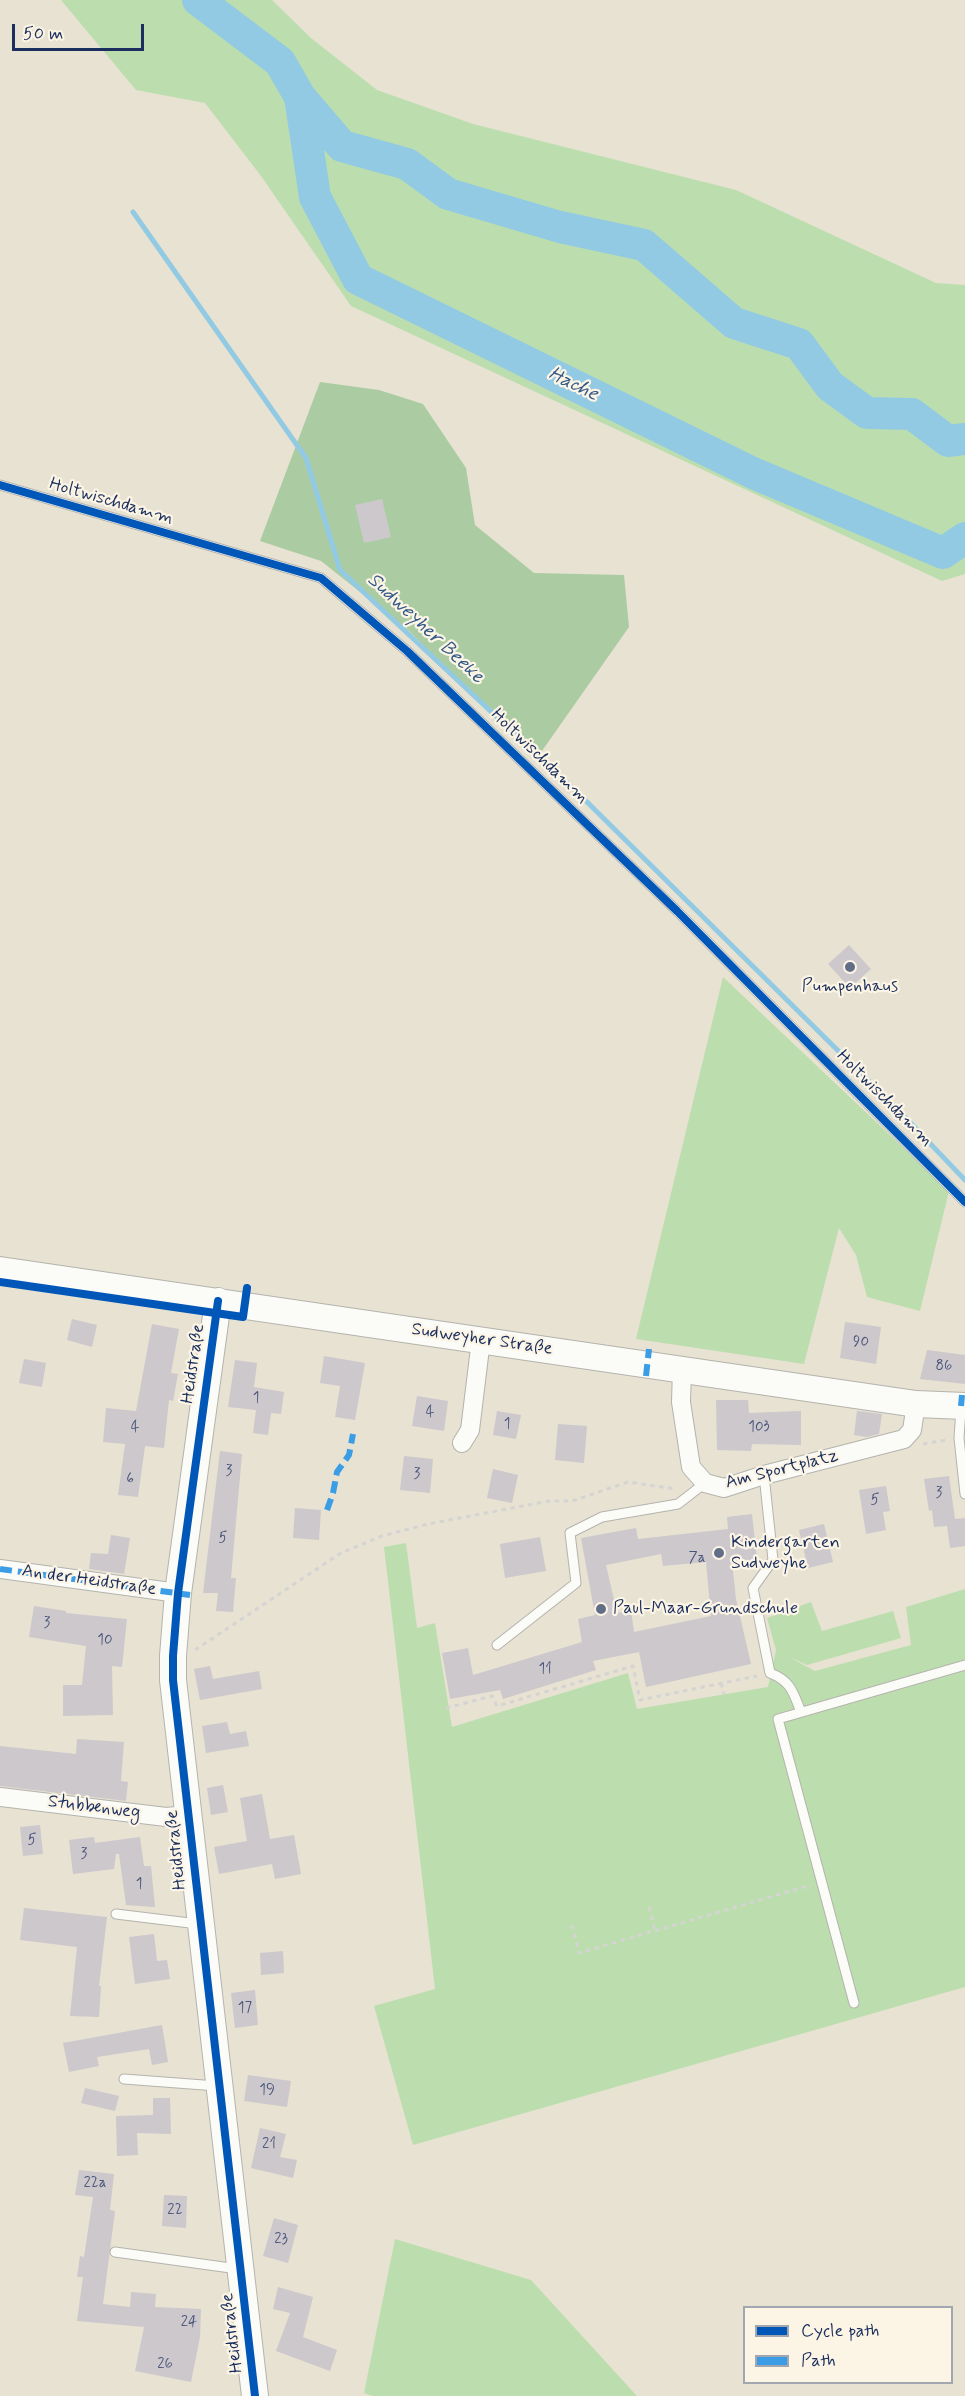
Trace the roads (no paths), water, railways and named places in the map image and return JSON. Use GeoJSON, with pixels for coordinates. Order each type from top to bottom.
{"type":"FeatureCollection","features":[{"type":"Feature","properties":{"kind":"street","name":"Sudweyher Straße"},"geometry":{"type":"LineString","coordinates":[[0,1270],[916,1404],[963,1406]]}},
{"type":"Feature","properties":{"kind":"street","name":"Heidstraße"},"geometry":{"type":"LineString","coordinates":[[218,1301],[178,1593],[173,1680],[255,2396]]}},
{"type":"Feature","properties":{"kind":"street"},"geometry":{"type":"LineString","coordinates":[[462,1443],[470,1430],[482,1340]]}},
{"type":"Feature","properties":{"kind":"street","name":"Am Sportplatz"},"geometry":{"type":"LineString","coordinates":[[682,1369],[681,1402],[691,1467],[705,1483],[724,1488],[764,1475],[904,1439],[912,1430],[916,1404]]}},
{"type":"Feature","properties":{"kind":"street","name":"An der Heidstraße"},"geometry":{"type":"LineString","coordinates":[[0,1569],[178,1593]]}},
{"type":"Feature","properties":{"kind":"street","name":"Stubbenweg"},"geometry":{"type":"LineString","coordinates":[[0,1797],[166,1817],[189,1815]]}},
{"type":"Feature","properties":{"kind":"lane","name":"Holtwischdamm"},"geometry":{"type":"LineString","coordinates":[[0,485],[321,578],[407,651],[677,911],[965,1202]]}},
{"type":"Feature","properties":{"kind":"lane"},"geometry":{"type":"LineString","coordinates":[[963,1406],[959,1438],[965,1494]]}},
{"type":"Feature","properties":{"kind":"lane"},"geometry":{"type":"LineString","coordinates":[[764,1475],[773,1560],[753,1588],[770,1673],[784,1678],[801,1712]]}},
{"type":"Feature","properties":{"kind":"lane"},"geometry":{"type":"LineString","coordinates":[[496,1645],[576,1583],[570,1533],[602,1517],[678,1504],[705,1483]]}},
{"type":"Feature","properties":{"kind":"lane"},"geometry":{"type":"LineString","coordinates":[[854,2003],[778,1719],[965,1665]]}},
{"type":"Feature","properties":{"kind":"lane"},"geometry":{"type":"LineString","coordinates":[[116,1914],[200,1924]]}},
{"type":"Feature","properties":{"kind":"lane"},"geometry":{"type":"LineString","coordinates":[[124,2079],[220,2086]]}},
{"type":"Feature","properties":{"kind":"lane"},"geometry":{"type":"LineString","coordinates":[[115,2252],[241,2269]]}},
{"type":"Feature","properties":{"kind":"waterway","name":"Hache"},"geometry":{"type":"LineString","coordinates":[[198,0],[280,62],[300,97],[315,197],[358,279],[753,473],[943,553],[965,538]]}},
{"type":"Feature","properties":{"kind":"waterway","name":"Hache"},"geometry":{"type":"LineString","coordinates":[[300,97],[342,146],[407,164],[448,194],[560,227],[644,245],[734,323],[799,344],[830,386],[867,413],[912,414],[948,441],[965,439]]}},
{"type":"Feature","properties":{"kind":"waterway","name":"Sudweyher Beeke"},"geometry":{"type":"LineString","coordinates":[[133,212],[306,458],[340,570],[581,796],[902,1114],[965,1180]]}},
{"type":"Feature","properties":{"kind":"place","name":"Pumpenhaus"},"geometry":{"type":"Point","coordinates":[850,967]}},
{"type":"Feature","properties":{"kind":"place","name":"Kindergarten Sudweyhe"},"geometry":{"type":"Point","coordinates":[719,1553]}},
{"type":"Feature","properties":{"kind":"place","name":"Paul-Maar-Grundschule"},"geometry":{"type":"Point","coordinates":[601,1609]}}]}
